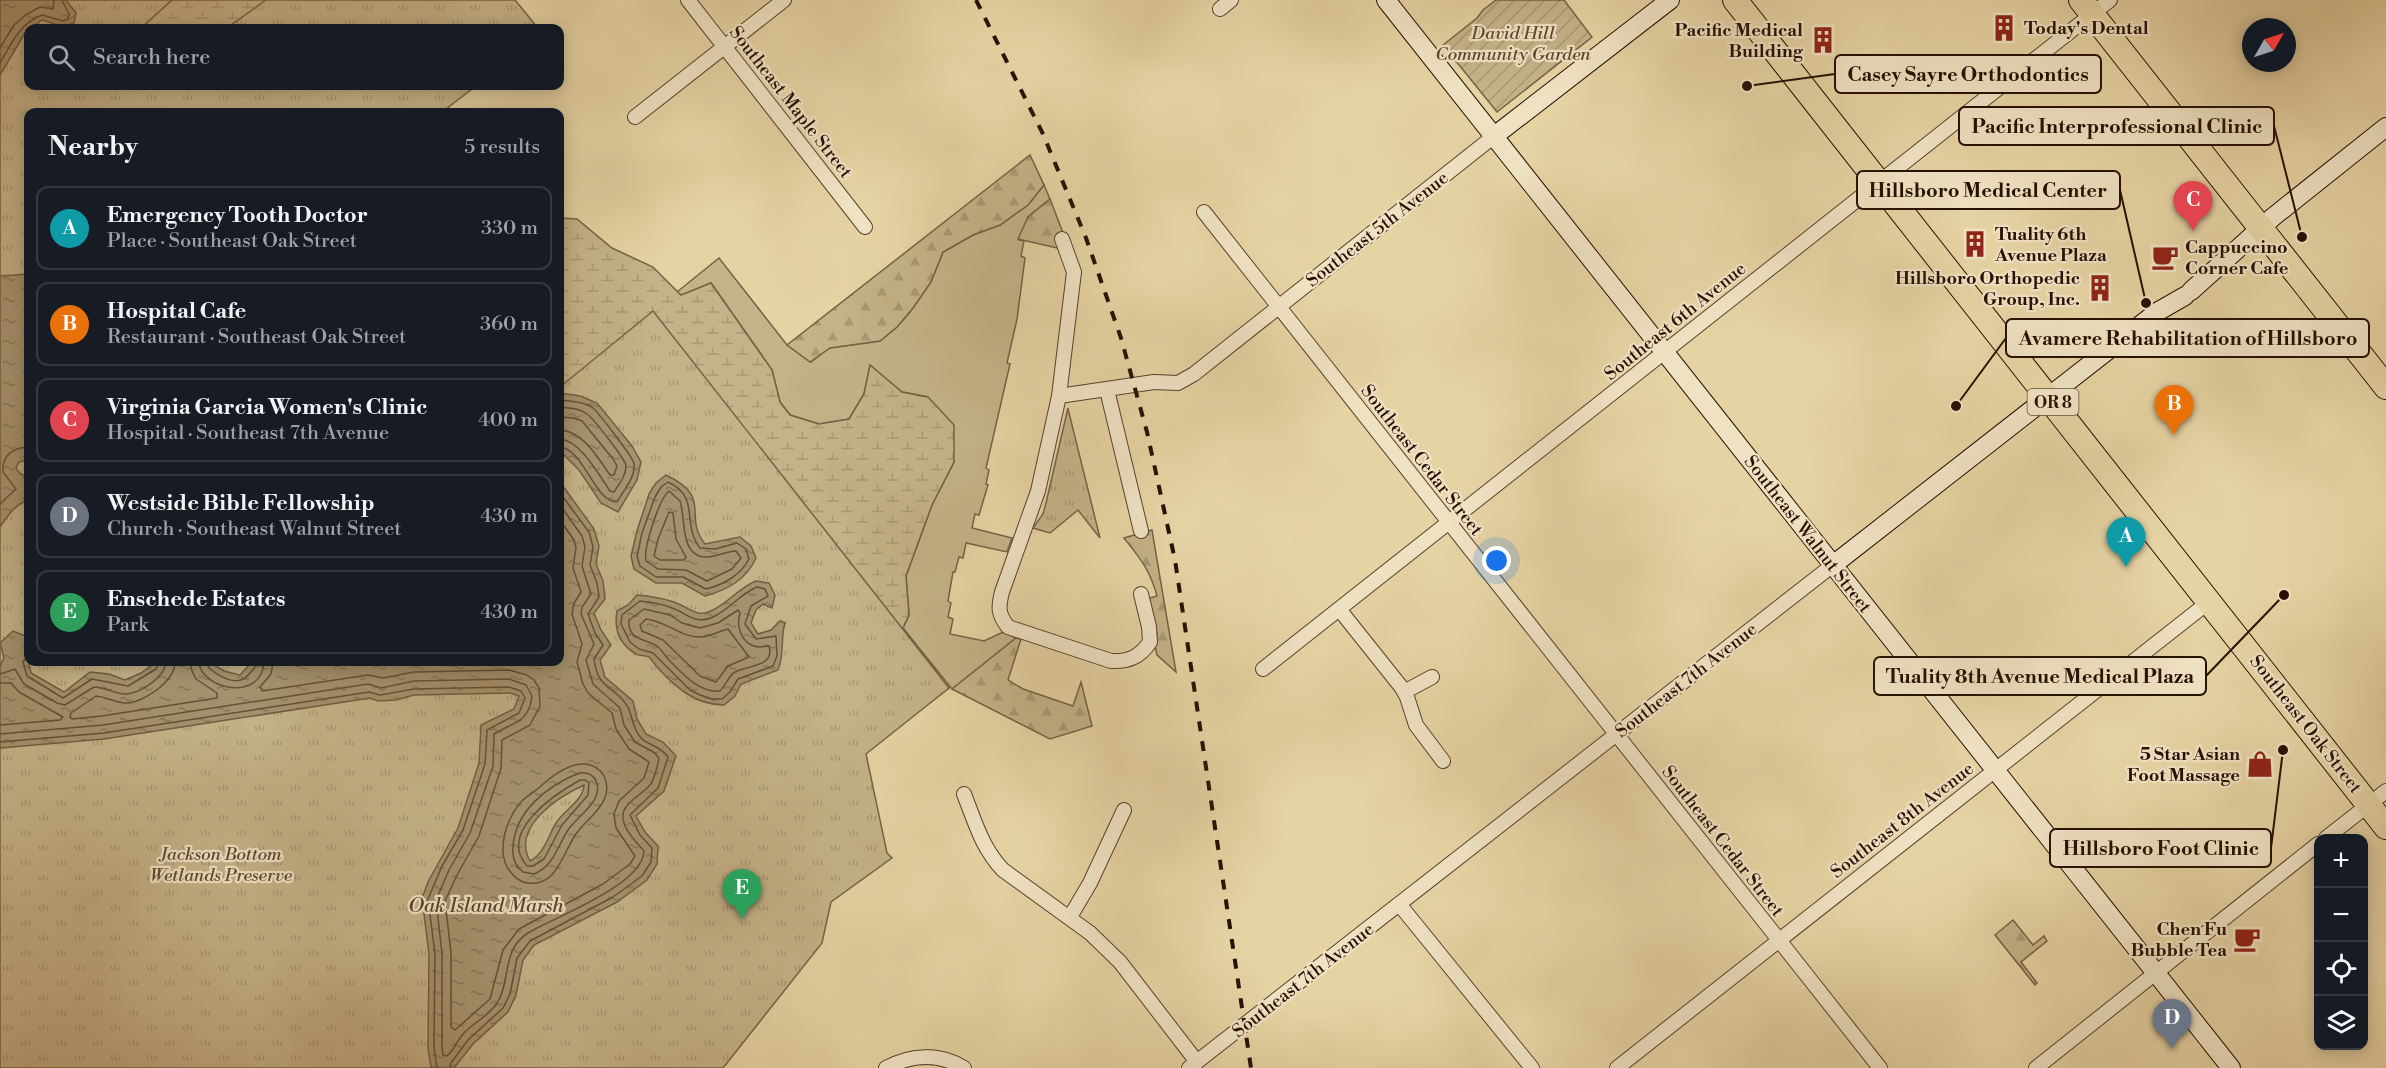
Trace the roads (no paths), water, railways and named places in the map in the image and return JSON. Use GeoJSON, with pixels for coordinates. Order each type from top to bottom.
{"type":"FeatureCollection","features":[{"type":"Feature","properties":{"kind":"highway","name":"Southeast Oak Street"},"geometry":{"type":"LineString","coordinates":[[1735,0],[2210,601],[2377,798],[2386,826]]}},
{"type":"Feature","properties":{"kind":"highway"},"geometry":{"type":"LineString","coordinates":[[2094,5],[2261,228],[2386,387]]}},
{"type":"Feature","properties":{"kind":"street","name":"Southeast Maple Street"},"geometry":{"type":"LineString","coordinates":[[688,0],[865,227]]}},
{"type":"Feature","properties":{"kind":"street"},"geometry":{"type":"LineString","coordinates":[[635,117],[784,0]]}},
{"type":"Feature","properties":{"kind":"street","name":"Southeast Walnut Street"},"geometry":{"type":"LineString","coordinates":[[1386,0],[2231,1068]]}},
{"type":"Feature","properties":{"kind":"street","name":"Southeast 5th Avenue"},"geometry":{"type":"LineString","coordinates":[[1059,396],[1154,382],[1178,383],[1194,374],[1670,0]]}},
{"type":"Feature","properties":{"kind":"street","name":"Southeast 6th Avenue"},"geometry":{"type":"LineString","coordinates":[[1263,669],[1665,353],[2094,5]]}},
{"type":"Feature","properties":{"kind":"street","name":"Southeast 7th Avenue"},"geometry":{"type":"LineString","coordinates":[[1193,1065],[2157,312],[2188,293],[2261,228],[2386,127]]}},
{"type":"Feature","properties":{"kind":"street","name":"Southeast Cedar Street"},"geometry":{"type":"LineString","coordinates":[[1204,212],[1880,1068]]}},
{"type":"Feature","properties":{"kind":"street"},"geometry":{"type":"LineString","coordinates":[[1062,239],[1074,272],[1059,396],[1038,491],[1002,592],[998,606],[999,613],[1008,627],[1111,661],[1122,662],[1132,659],[1150,642],[1141,594]]}},
{"type":"Feature","properties":{"kind":"street"},"geometry":{"type":"LineString","coordinates":[[1107,390],[1141,531]]}},
{"type":"Feature","properties":{"kind":"street","name":"Southeast 8th Avenue"},"geometry":{"type":"LineString","coordinates":[[1617,1068],[2210,601]]}},
{"type":"Feature","properties":{"kind":"street"},"geometry":{"type":"LineString","coordinates":[[1339,609],[1404,692],[1416,725],[1443,761]]}},
{"type":"Feature","properties":{"kind":"street"},"geometry":{"type":"LineString","coordinates":[[1404,692],[1432,677]]}},
{"type":"Feature","properties":{"kind":"street"},"geometry":{"type":"LineString","coordinates":[[964,794],[983,846],[992,858],[1003,870],[1090,933],[1119,962],[1193,1065]]}},
{"type":"Feature","properties":{"kind":"street"},"geometry":{"type":"LineString","coordinates":[[2331,834],[2377,798]]}},
{"type":"Feature","properties":{"kind":"street"},"geometry":{"type":"LineString","coordinates":[[1070,917],[1090,883],[1124,810]]}},
{"type":"Feature","properties":{"kind":"street"},"geometry":{"type":"LineString","coordinates":[[2036,1068],[2314,848]]}},
{"type":"Feature","properties":{"kind":"street"},"geometry":{"type":"LineString","coordinates":[[1399,904],[1532,1068]]}},
{"type":"Feature","properties":{"kind":"street"},"geometry":{"type":"LineString","coordinates":[[886,1068],[907,1059],[922,1056],[937,1057],[964,1068]]}},
{"type":"Feature","properties":{"kind":"water"},"geometry":{"type":"Polygon","coordinates":[[[0,0],[66,0],[76,13],[74,23],[55,24],[42,20],[37,24],[24,24],[24,35],[0,75],[0,0]]]}},
{"type":"Feature","properties":{"kind":"water"},"geometry":{"type":"Polygon","coordinates":[[[24,274],[24,461],[19,462],[16,468],[20,474],[24,475],[24,502],[0,527],[0,276],[24,274]]]}},
{"type":"Feature","properties":{"kind":"water"},"geometry":{"type":"Polygon","coordinates":[[[564,394],[580,396],[597,403],[632,446],[641,462],[637,480],[618,512],[601,503],[579,470],[564,455],[564,394]]]}},
{"type":"Feature","properties":{"kind":"water"},"geometry":{"type":"Polygon","coordinates":[[[666,475],[681,483],[689,491],[695,507],[699,534],[705,544],[740,537],[751,546],[756,558],[752,566],[735,583],[721,591],[705,596],[682,583],[656,583],[634,569],[631,556],[649,494],[656,483],[666,475]]]}},
{"type":"Feature","properties":{"kind":"water","name":"Oak Island Marsh"},"geometry":{"type":"Polygon","coordinates":[[[564,488],[594,529],[599,546],[596,564],[603,581],[605,599],[594,613],[611,645],[600,660],[605,677],[633,701],[637,719],[646,734],[663,742],[676,756],[664,791],[636,816],[645,832],[658,846],[657,864],[647,880],[617,902],[534,945],[523,960],[516,995],[508,1012],[473,1044],[454,1068],[431,1067],[428,1048],[429,954],[422,898],[429,880],[458,828],[479,763],[481,725],[514,709],[519,696],[510,693],[414,695],[396,700],[378,701],[370,698],[104,739],[0,748],[0,666],[4,658],[0,643],[13,631],[24,635],[24,666],[29,666],[31,673],[64,692],[90,672],[109,674],[125,680],[151,666],[216,666],[240,675],[248,666],[564,666],[564,488]],[[584,785],[550,805],[532,825],[527,836],[526,848],[530,861],[539,854],[556,823],[580,796],[584,785]]]}},
{"type":"Feature","properties":{"kind":"water"},"geometry":{"type":"Polygon","coordinates":[[[756,581],[769,583],[775,595],[772,608],[763,604],[756,610],[751,623],[758,634],[771,630],[780,621],[785,623],[780,664],[778,670],[741,684],[735,696],[724,705],[704,702],[687,694],[672,682],[649,657],[637,655],[630,650],[619,635],[616,623],[617,611],[628,605],[637,595],[656,597],[702,613],[719,607],[744,587],[756,581]]]}},
{"type":"Feature","properties":{"kind":"railway"},"geometry":{"type":"LineString","coordinates":[[976,0],[1043,134],[1086,238],[1121,338],[1147,432],[1175,560],[1251,1068]]}},
{"type":"Feature","properties":{"kind":"place","name":"Today's Dental"},"geometry":{"type":"Point","coordinates":[2004,28]}},
{"type":"Feature","properties":{"kind":"place","name":"Pacific Medical Building"},"geometry":{"type":"Point","coordinates":[1823,40]}},
{"type":"Feature","properties":{"kind":"place","name":"Casey Sayre Orthodontics"},"geometry":{"type":"Point","coordinates":[1747,86]}},
{"type":"Feature","properties":{"kind":"place","name":"Virginia Garcia Women's Clinic"},"geometry":{"type":"Point","coordinates":[2193,231]}},
{"type":"Feature","properties":{"kind":"place","name":"Pacific Interprofessional Clinic"},"geometry":{"type":"Point","coordinates":[2302,237]}},
{"type":"Feature","properties":{"kind":"place","name":"Tuality 6th Avenue Plaza"},"geometry":{"type":"Point","coordinates":[1975,244]}},
{"type":"Feature","properties":{"kind":"place","name":"Cappuccino Corner Cafe"},"geometry":{"type":"Point","coordinates":[2165,257]}},
{"type":"Feature","properties":{"kind":"place","name":"Hillsboro Orthopedic Group, Inc."},"geometry":{"type":"Point","coordinates":[2100,288]}},
{"type":"Feature","properties":{"kind":"place","name":"Hillsboro Medical Center"},"geometry":{"type":"Point","coordinates":[2146,303]}},
{"type":"Feature","properties":{"kind":"place","name":"Avamere Rehabilitation of Hillsboro"},"geometry":{"type":"Point","coordinates":[1956,406]}},
{"type":"Feature","properties":{"kind":"place","name":"Hospital Cafe"},"geometry":{"type":"Point","coordinates":[2174,435]}},
{"type":"Feature","properties":{"kind":"place","name":"Emergency Tooth Doctor"},"geometry":{"type":"Point","coordinates":[2126,567]}},
{"type":"Feature","properties":{"kind":"place","name":"Tuality 8th Avenue Medical Plaza"},"geometry":{"type":"Point","coordinates":[2284,595]}},
{"type":"Feature","properties":{"kind":"place","name":"Hillsboro Foot Clinic"},"geometry":{"type":"Point","coordinates":[2283,750]}},
{"type":"Feature","properties":{"kind":"place","name":"5 Star Asian Foot Massage"},"geometry":{"type":"Point","coordinates":[2260,764]}},
{"type":"Feature","properties":{"kind":"place","name":"Enschede Estates"},"geometry":{"type":"Point","coordinates":[742,919]}},
{"type":"Feature","properties":{"kind":"place","name":"Chen Fu Bubble Tea"},"geometry":{"type":"Point","coordinates":[2247,939]}},
{"type":"Feature","properties":{"kind":"place","name":"Westside Bible Fellowship"},"geometry":{"type":"Point","coordinates":[2172,1049]}},
{"type":"Feature","properties":{"kind":"park label","name":"David Hill Community Garden"},"geometry":{"type":"Point","coordinates":[1513,43]}},
{"type":"Feature","properties":{"kind":"park label","name":"Jackson Bottom Wetlands Preserve"},"geometry":{"type":"Point","coordinates":[221,864]}}]}
